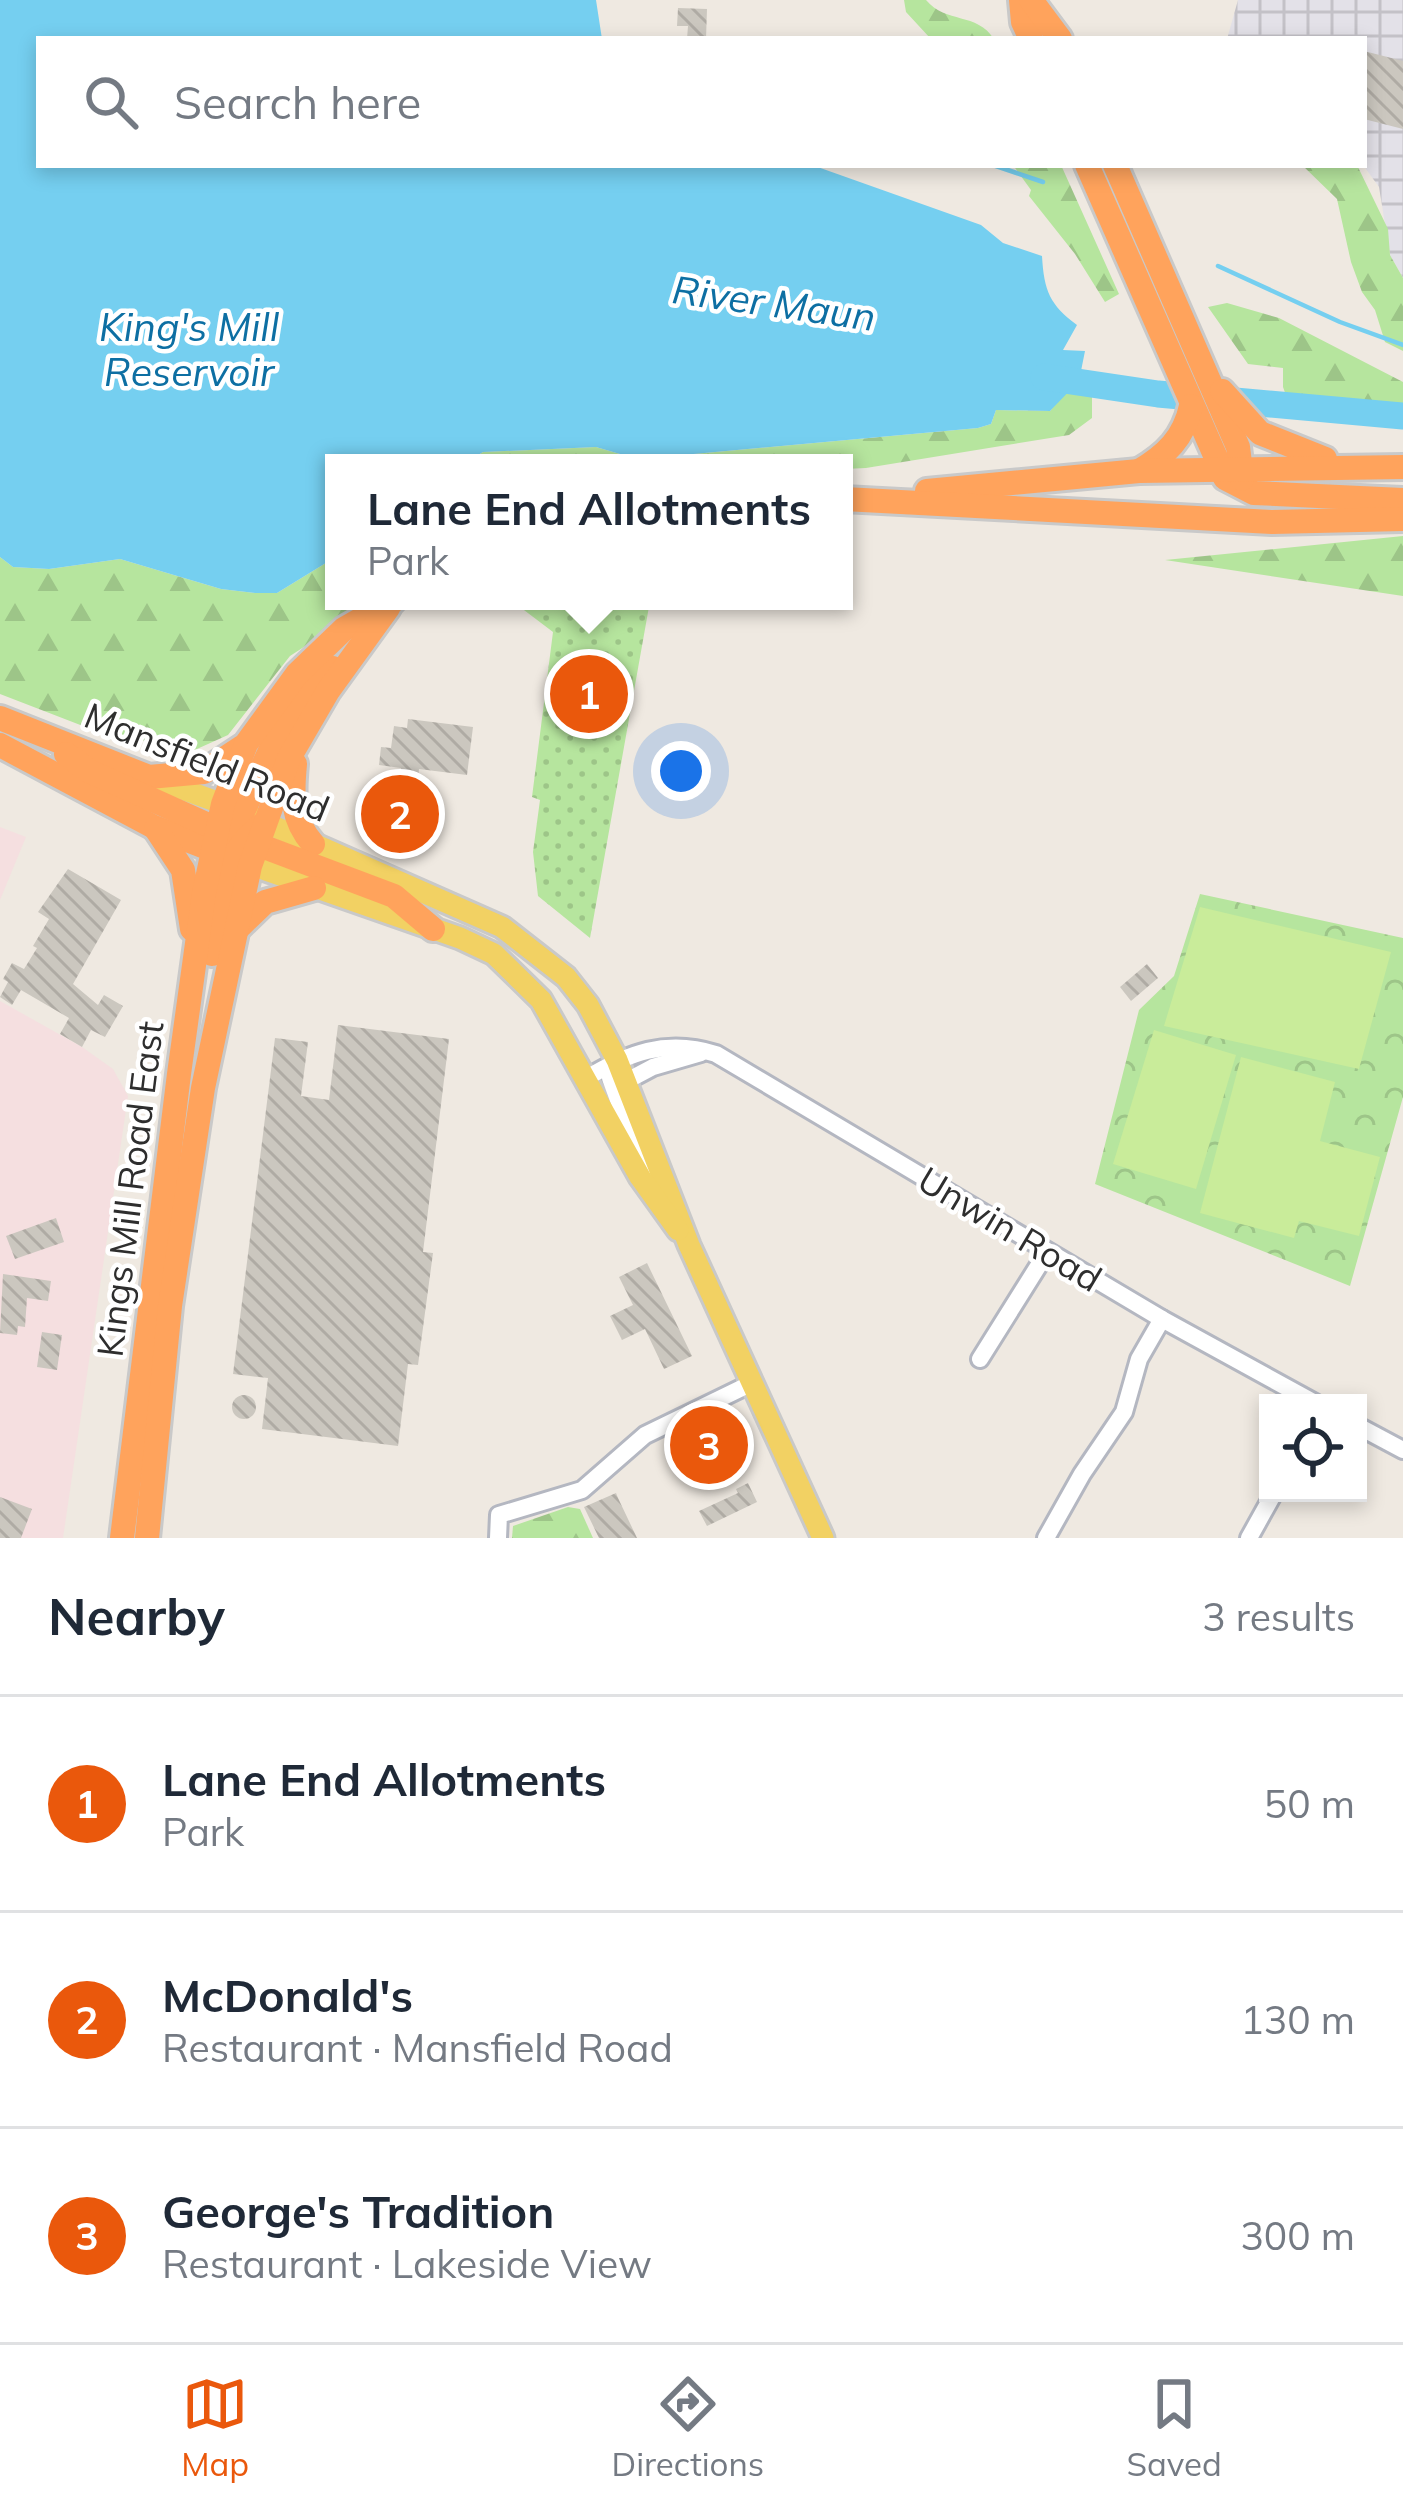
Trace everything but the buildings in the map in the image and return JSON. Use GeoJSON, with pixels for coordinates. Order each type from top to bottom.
{"type":"FeatureCollection","features":[{"type":"Feature","properties":{"kind":"highway"},"geometry":{"type":"LineString","coordinates":[[1021,0],[1030,36]]}},
{"type":"Feature","properties":{"kind":"highway"},"geometry":{"type":"LineString","coordinates":[[1030,0],[1058,36]]}},
{"type":"Feature","properties":{"kind":"highway"},"geometry":{"type":"LineString","coordinates":[[1088,168],[1192,414],[1234,475],[1274,495],[1403,500]]}},
{"type":"Feature","properties":{"kind":"highway"},"geometry":{"type":"LineString","coordinates":[[1116,168],[1208,376],[1238,421],[1278,443],[1350,466]]}},
{"type":"Feature","properties":{"kind":"highway"},"geometry":{"type":"LineString","coordinates":[[1139,471],[1173,446],[1192,414]]}},
{"type":"Feature","properties":{"kind":"highway"},"geometry":{"type":"LineString","coordinates":[[1194,515],[1225,502],[1234,475],[1238,421]]}},
{"type":"Feature","properties":{"kind":"highway"},"geometry":{"type":"LineString","coordinates":[[853,499],[1139,471],[1234,475],[1403,467]]}},
{"type":"Feature","properties":{"kind":"highway"},"geometry":{"type":"LineString","coordinates":[[875,498],[1272,522],[1403,519]]}},
{"type":"Feature","properties":{"kind":"highway"},"geometry":{"type":"LineString","coordinates":[[149,777],[204,772],[246,744],[297,674],[344,629],[377,610]]}},
{"type":"Feature","properties":{"kind":"highway"},"geometry":{"type":"LineString","coordinates":[[237,835],[328,691],[387,610]]}},
{"type":"Feature","properties":{"kind":"highway"},"geometry":{"type":"LineString","coordinates":[[237,835],[278,735],[297,705],[319,678],[359,649]]}},
{"type":"Feature","properties":{"kind":"highway","name":"Mansfield Road"},"geometry":{"type":"LineString","coordinates":[[0,718],[149,777]]}},
{"type":"Feature","properties":{"kind":"highway"},"geometry":{"type":"LineString","coordinates":[[40,734],[89,771],[394,896],[433,929]]}},
{"type":"Feature","properties":{"kind":"highway"},"geometry":{"type":"LineString","coordinates":[[298,743],[292,801],[301,829],[313,844]]}},
{"type":"Feature","properties":{"kind":"highway"},"geometry":{"type":"LineString","coordinates":[[178,1074],[199,1033],[237,835],[246,744]]}},
{"type":"Feature","properties":{"kind":"highway","name":"Mansfield Road"},"geometry":{"type":"LineString","coordinates":[[0,746],[154,826],[237,835]]}},
{"type":"Feature","properties":{"kind":"highway"},"geometry":{"type":"LineString","coordinates":[[154,826],[183,870],[196,956]]}},
{"type":"Feature","properties":{"kind":"highway","name":"Kings Mill Road East"},"geometry":{"type":"LineString","coordinates":[[147,1538],[176,1262],[203,1088],[237,929],[237,835]]}},
{"type":"Feature","properties":{"kind":"highway","name":"Kings Mill Road East"},"geometry":{"type":"LineString","coordinates":[[122,1538],[196,956],[237,835]]}},
{"type":"Feature","properties":{"kind":"highway"},"geometry":{"type":"LineString","coordinates":[[237,929],[265,902],[314,888]]}},
{"type":"Feature","properties":{"kind":"main road","name":"Mansfield Road"},"geometry":{"type":"LineString","coordinates":[[149,777],[314,888],[494,954],[527,984],[563,1036],[608,1081],[823,1538]]}},
{"type":"Feature","properties":{"kind":"main road","name":"Mansfield Road"},"geometry":{"type":"LineString","coordinates":[[237,835],[313,844],[502,928],[566,977],[588,1005],[608,1081],[653,1199],[689,1245]]}},
{"type":"Feature","properties":{"kind":"street","name":"Unwin Road"},"geometry":{"type":"LineString","coordinates":[[608,1081],[649,1048],[707,1051],[1162,1319],[1299,1394]]}},
{"type":"Feature","properties":{"kind":"street"},"geometry":{"type":"LineString","coordinates":[[980,1359],[1047,1252]]}},
{"type":"Feature","properties":{"kind":"street"},"geometry":{"type":"LineString","coordinates":[[1046,1538],[1124,1412],[1138,1359],[1162,1319]]}},
{"type":"Feature","properties":{"kind":"street"},"geometry":{"type":"LineString","coordinates":[[498,1538],[499,1515],[582,1490],[645,1435],[752,1383]]}},
{"type":"Feature","properties":{"kind":"street"},"geometry":{"type":"LineString","coordinates":[[1367,1431],[1403,1450]]}},
{"type":"Feature","properties":{"kind":"street"},"geometry":{"type":"LineString","coordinates":[[1249,1538],[1269,1502]]}},
{"type":"Feature","properties":{"kind":"shaded area"},"geometry":{"type":"Polygon","coordinates":[[[1238,0],[1403,0],[1403,278],[1390,255],[1379,187],[1365,168],[1367,36],[1228,36],[1238,0]]]}},
{"type":"Feature","properties":{"kind":"shaded area"},"geometry":{"type":"Polygon","coordinates":[[[0,827],[26,837],[0,900],[0,827]]]}},
{"type":"Feature","properties":{"kind":"shaded area"},"geometry":{"type":"Polygon","coordinates":[[[0,1001],[113,1069],[128,1096],[63,1538],[0,1538],[0,1001]]]}},
{"type":"Feature","properties":{"kind":"green space"},"geometry":{"type":"Polygon","coordinates":[[[904,0],[926,0],[943,12],[979,25],[991,36],[928,36],[906,12],[904,0]]]}},
{"type":"Feature","properties":{"kind":"green space"},"geometry":{"type":"Polygon","coordinates":[[[1015,168],[1062,168],[1119,294],[1105,302],[1029,196],[1031,190],[1015,168]]]}},
{"type":"Feature","properties":{"kind":"green space"},"geometry":{"type":"Polygon","coordinates":[[[1305,168],[1358,168],[1388,229],[1390,255],[1403,278],[1403,351],[1385,342],[1375,310],[1362,292],[1337,199],[1305,168]]]}},
{"type":"Feature","properties":{"kind":"green space"},"geometry":{"type":"Polygon","coordinates":[[[1227,303],[1279,318],[1403,382],[1403,423],[1293,415],[1283,387],[1283,368],[1248,364],[1208,307],[1227,303]]]}},
{"type":"Feature","properties":{"kind":"green space"},"geometry":{"type":"Polygon","coordinates":[[[1068,389],[1092,397],[1092,418],[1069,435],[866,468],[853,469],[853,454],[694,454],[978,428],[991,424],[996,410],[1050,411],[1068,389]]]}},
{"type":"Feature","properties":{"kind":"green space"},"geometry":{"type":"Polygon","coordinates":[[[596,447],[620,454],[480,454],[483,452],[596,447]]]}},
{"type":"Feature","properties":{"kind":"green space"},"geometry":{"type":"Polygon","coordinates":[[[1403,536],[1403,596],[1165,560],[1403,536]]]}},
{"type":"Feature","properties":{"kind":"green space"},"geometry":{"type":"Polygon","coordinates":[[[0,557],[13,567],[49,569],[120,559],[221,589],[255,593],[277,593],[325,564],[325,610],[361,610],[290,656],[228,735],[188,753],[160,755],[145,741],[114,738],[0,694],[0,557]]]}},
{"type":"Feature","properties":{"kind":"green space"},"geometry":{"type":"Polygon","coordinates":[[[524,610],[648,610],[590,938],[538,896],[533,852],[540,800],[532,797],[553,632],[524,610]]]}},
{"type":"Feature","properties":{"kind":"green space"},"geometry":{"type":"Polygon","coordinates":[[[1200,894],[1403,938],[1403,1097],[1350,1286],[1095,1184],[1139,1010],[1174,976],[1200,894]]]}},
{"type":"Feature","properties":{"kind":"green space"},"geometry":{"type":"Polygon","coordinates":[[[1200,907],[1391,952],[1359,1069],[1164,1026],[1200,907]]]}},
{"type":"Feature","properties":{"kind":"green space"},"geometry":{"type":"Polygon","coordinates":[[[1154,1030],[1236,1055],[1196,1189],[1113,1164],[1154,1030]]]}},
{"type":"Feature","properties":{"kind":"green space"},"geometry":{"type":"Polygon","coordinates":[[[1241,1057],[1335,1082],[1320,1141],[1380,1157],[1359,1236],[1299,1221],[1294,1238],[1200,1213],[1241,1057]]]}},
{"type":"Feature","properties":{"kind":"green space"},"geometry":{"type":"Polygon","coordinates":[[[568,1507],[580,1509],[593,1538],[512,1538],[513,1526],[568,1507]]]}},
{"type":"Feature","properties":{"kind":"water","name":"King's Mill Reservoir"},"geometry":{"type":"Polygon","coordinates":[[[0,0],[596,0],[602,36],[36,36],[36,168],[820,168],[981,225],[1003,243],[1042,256],[1050,296],[1077,325],[1063,350],[1085,351],[1079,381],[1050,411],[996,410],[991,424],[978,428],[694,454],[620,454],[596,447],[480,454],[325,454],[325,564],[277,593],[221,589],[120,559],[49,569],[13,567],[0,557],[0,0]]]}},
{"type":"Feature","properties":{"kind":"waterway"},"geometry":{"type":"LineString","coordinates":[[1002,168],[1043,182]]}},
{"type":"Feature","properties":{"kind":"waterway"},"geometry":{"type":"LineString","coordinates":[[1218,266],[1403,345]]}},
{"type":"Feature","properties":{"kind":"waterway","name":"River Maun"},"geometry":{"type":"LineString","coordinates":[[1044,377],[1158,394],[1403,416]]}},
{"type":"Feature","properties":{"kind":"place","name":"Lane End Allotments"},"geometry":{"type":"Point","coordinates":[589,694]}},
{"type":"Feature","properties":{"kind":"place","name":"McDonald's"},"geometry":{"type":"Point","coordinates":[400,814]}},
{"type":"Feature","properties":{"kind":"place","name":"George's Tradition"},"geometry":{"type":"Point","coordinates":[709,1445]}}]}
